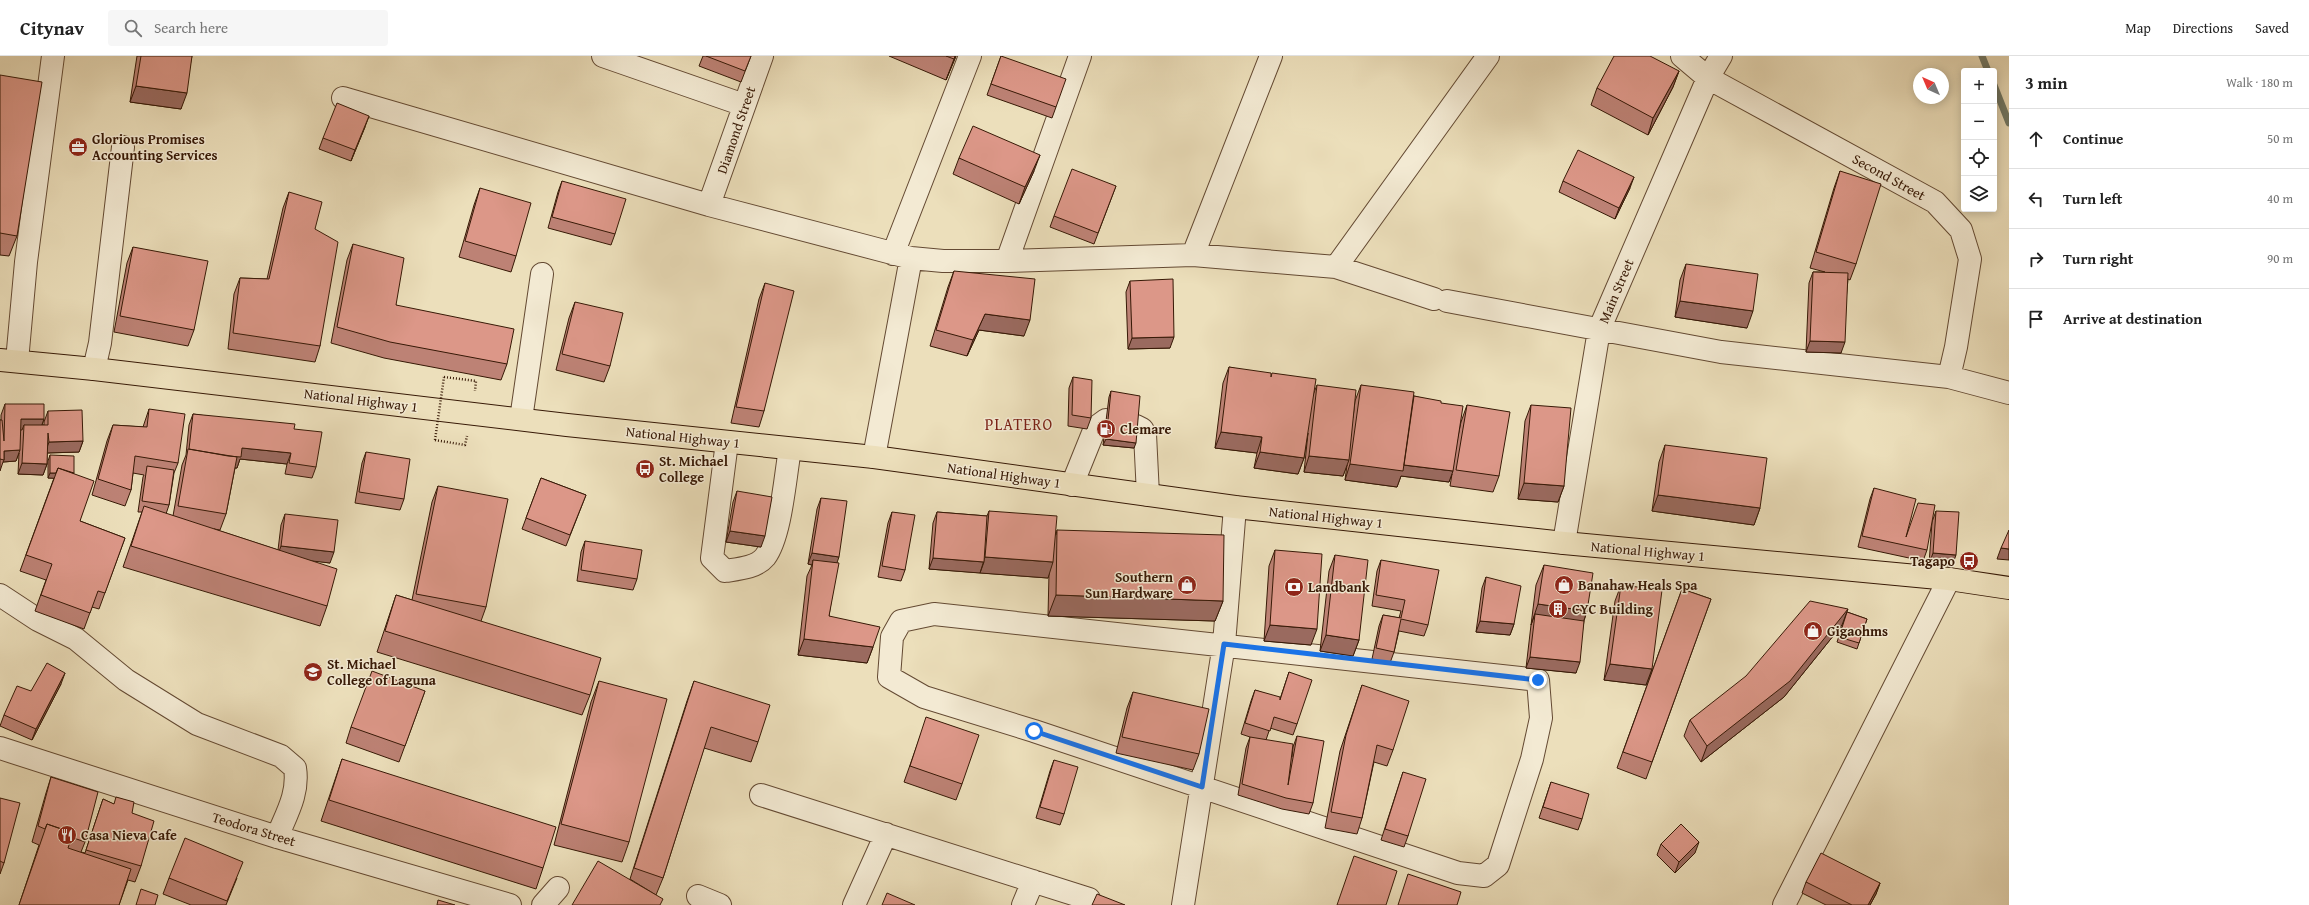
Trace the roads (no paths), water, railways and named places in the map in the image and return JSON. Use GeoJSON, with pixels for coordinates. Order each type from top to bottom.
{"type":"FeatureCollection","features":[{"type":"Feature","properties":{"kind":"highway","name":"National Highway 1"},"geometry":{"type":"LineString","coordinates":[[8,361],[94,369],[521,419],[874,457],[1235,507],[1564,543],[1949,579],[2009,588]]}},
{"type":"Feature","properties":{"kind":"street"},"geometry":{"type":"LineString","coordinates":[[8,361],[26,262],[53,56]]}},
{"type":"Feature","properties":{"kind":"street"},"geometry":{"type":"LineString","coordinates":[[603,56],[744,105]]}},
{"type":"Feature","properties":{"kind":"street","name":"Diamond Street"},"geometry":{"type":"LineString","coordinates":[[709,205],[762,56]]}},
{"type":"Feature","properties":{"kind":"street"},"geometry":{"type":"LineString","coordinates":[[874,457],[902,256],[970,56]]}},
{"type":"Feature","properties":{"kind":"street"},"geometry":{"type":"LineString","coordinates":[[1007,261],[1080,56]]}},
{"type":"Feature","properties":{"kind":"street"},"geometry":{"type":"LineString","coordinates":[[1193,255],[1271,56]]}},
{"type":"Feature","properties":{"kind":"street"},"geometry":{"type":"LineString","coordinates":[[1336,267],[1488,56]]}},
{"type":"Feature","properties":{"kind":"street","name":"Second Street"},"geometry":{"type":"LineString","coordinates":[[1682,56],[1708,78],[1934,202],[1961,230],[1970,259],[1956,347],[1949,377]]}},
{"type":"Feature","properties":{"kind":"street","name":"Main Street"},"geometry":{"type":"LineString","coordinates":[[1564,543],[1599,330],[1708,78],[1721,56]]}},
{"type":"Feature","properties":{"kind":"street"},"geometry":{"type":"LineString","coordinates":[[343,98],[709,205],[902,256],[943,261],[1007,261],[1193,255],[1336,267],[1440,300],[1599,330],[1721,352],[1949,377],[2009,393]]}},
{"type":"Feature","properties":{"kind":"street"},"geometry":{"type":"LineString","coordinates":[[94,369],[100,343],[124,147]]}},
{"type":"Feature","properties":{"kind":"street"},"geometry":{"type":"LineString","coordinates":[[521,419],[542,274]]}},
{"type":"Feature","properties":{"kind":"street"},"geometry":{"type":"LineString","coordinates":[[1072,485],[1095,428],[1106,420]]}},
{"type":"Feature","properties":{"kind":"street"},"geometry":{"type":"LineString","coordinates":[[1136,426],[1142,429],[1145,434],[1148,495]]}},
{"type":"Feature","properties":{"kind":"street"},"geometry":{"type":"LineString","coordinates":[[727,442],[712,558],[725,571],[749,567],[764,557],[776,534],[790,449]]}},
{"type":"Feature","properties":{"kind":"street"},"geometry":{"type":"LineString","coordinates":[[1183,905],[1224,644],[1235,507]]}},
{"type":"Feature","properties":{"kind":"street"},"geometry":{"type":"LineString","coordinates":[[1784,905],[1949,579]]}},
{"type":"Feature","properties":{"kind":"street"},"geometry":{"type":"LineString","coordinates":[[0,595],[38,620],[76,639],[126,680],[197,724],[281,756],[295,768],[297,781],[294,798],[277,837]]}},
{"type":"Feature","properties":{"kind":"street"},"geometry":{"type":"LineString","coordinates":[[934,614],[1224,644],[1538,680],[1541,718],[1532,759],[1498,865],[1484,876],[1458,872],[1034,731],[924,698],[889,677],[892,637],[901,620],[934,614]]}},
{"type":"Feature","properties":{"kind":"street","name":"Teodora Street"},"geometry":{"type":"LineString","coordinates":[[0,748],[277,837],[510,905]]}},
{"type":"Feature","properties":{"kind":"street"},"geometry":{"type":"LineString","coordinates":[[761,795],[1089,899]]}},
{"type":"Feature","properties":{"kind":"street"},"geometry":{"type":"LineString","coordinates":[[854,905],[886,834]]}},
{"type":"Feature","properties":{"kind":"street"},"geometry":{"type":"LineString","coordinates":[[1023,905],[1033,881]]}},
{"type":"Feature","properties":{"kind":"street"},"geometry":{"type":"LineString","coordinates":[[543,905],[558,888]]}},
{"type":"Feature","properties":{"kind":"street"},"geometry":{"type":"LineString","coordinates":[[698,896],[720,905]]}},
{"type":"Feature","properties":{"kind":"waterway"},"geometry":{"type":"LineString","coordinates":[[1982,56],[1987,68]]}},
{"type":"Feature","properties":{"kind":"waterway"},"geometry":{"type":"LineString","coordinates":[[1997,93],[2009,123]]}},
{"type":"Feature","properties":{"kind":"place","name":"Glorious Promises Accounting Services"},"geometry":{"type":"Point","coordinates":[78,147]}},
{"type":"Feature","properties":{"kind":"place","name":"Clemare"},"geometry":{"type":"Point","coordinates":[1106,429]}},
{"type":"Feature","properties":{"kind":"place","name":"St. Michael College"},"geometry":{"type":"Point","coordinates":[645,469]}},
{"type":"Feature","properties":{"kind":"place","name":"Tagapo"},"geometry":{"type":"Point","coordinates":[1969,561]}},
{"type":"Feature","properties":{"kind":"place","name":"Southern Sun Hardware"},"geometry":{"type":"Point","coordinates":[1187,585]}},
{"type":"Feature","properties":{"kind":"place","name":"Banahaw Heals Spa"},"geometry":{"type":"Point","coordinates":[1564,585]}},
{"type":"Feature","properties":{"kind":"place","name":"Landbank"},"geometry":{"type":"Point","coordinates":[1294,587]}},
{"type":"Feature","properties":{"kind":"place","name":"CYC Building"},"geometry":{"type":"Point","coordinates":[1558,609]}},
{"type":"Feature","properties":{"kind":"place","name":"Gigaohms"},"geometry":{"type":"Point","coordinates":[1813,631]}},
{"type":"Feature","properties":{"kind":"place","name":"St. Michael College of Laguna"},"geometry":{"type":"Point","coordinates":[313,672]}},
{"type":"Feature","properties":{"kind":"place","name":"Casa Nieva Cafe"},"geometry":{"type":"Point","coordinates":[67,835]}},
{"type":"Feature","properties":{"kind":"district","name":"PLATERO"},"geometry":{"type":"Point","coordinates":[1019,424]}}]}
